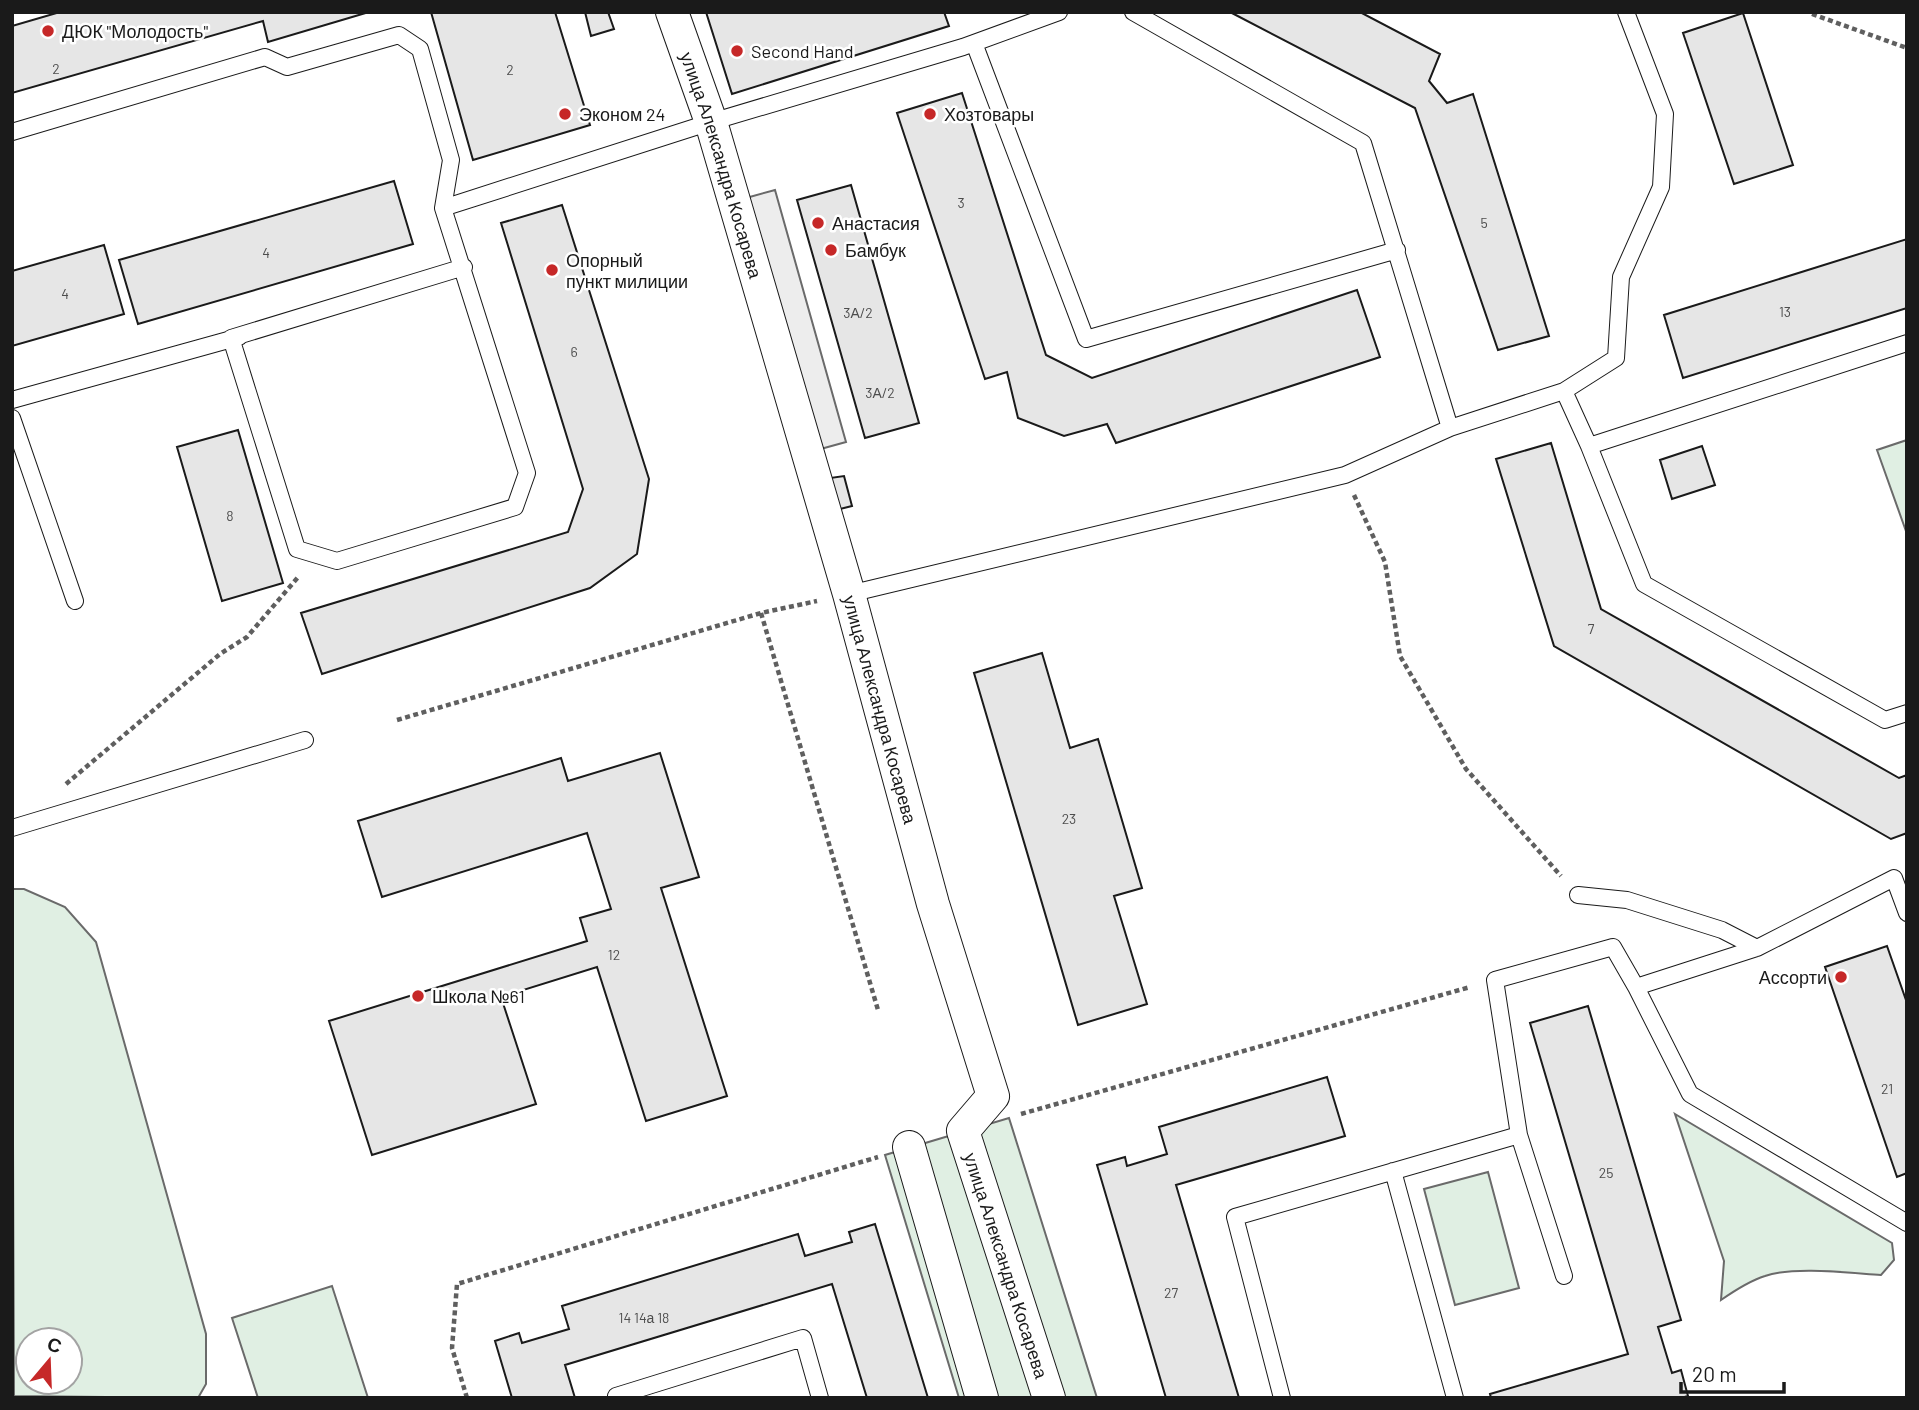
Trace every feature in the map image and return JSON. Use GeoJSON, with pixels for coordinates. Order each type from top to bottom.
{"type":"FeatureCollection","features":[{"type":"Feature","properties":{"kind":"street","name":"улица Александра Косарева"},"geometry":{"type":"LineString","coordinates":[[672,12],[711,122],[849,594],[933,904],[993,1096],[963,1131],[1049,1398]]}},
{"type":"Feature","properties":{"kind":"street"},"geometry":{"type":"LineString","coordinates":[[909,1147],[982,1398]]}},
{"type":"Feature","properties":{"kind":"lane"},"geometry":{"type":"LineString","coordinates":[[443,208],[711,122],[974,43],[1027,17],[1059,12]]}},
{"type":"Feature","properties":{"kind":"lane"},"geometry":{"type":"LineString","coordinates":[[1133,12],[1363,143],[1450,428]]}},
{"type":"Feature","properties":{"kind":"lane"},"geometry":{"type":"LineString","coordinates":[[849,594],[1345,475],[1450,428],[1564,391],[1616,358],[1621,277],[1661,187],[1665,114],[1626,12]]}},
{"type":"Feature","properties":{"kind":"lane"},"geometry":{"type":"LineString","coordinates":[[12,132],[265,57],[287,67],[399,35],[420,48],[451,160],[443,208],[464,267],[527,473],[515,507],[337,562],[297,549],[237,337]]}},
{"type":"Feature","properties":{"kind":"lane"},"geometry":{"type":"LineString","coordinates":[[974,43],[1086,339],[1397,250]]}},
{"type":"Feature","properties":{"kind":"lane"},"geometry":{"type":"LineString","coordinates":[[12,400],[237,337],[464,267]]}},
{"type":"Feature","properties":{"kind":"lane"},"geometry":{"type":"LineString","coordinates":[[1589,446],[1907,343]]}},
{"type":"Feature","properties":{"kind":"lane"},"geometry":{"type":"LineString","coordinates":[[1564,391],[1644,584],[1885,720],[1907,712]]}},
{"type":"Feature","properties":{"kind":"lane"},"geometry":{"type":"LineString","coordinates":[[12,418],[75,601]]}},
{"type":"Feature","properties":{"kind":"lane"},"geometry":{"type":"LineString","coordinates":[[12,828],[305,740]]}},
{"type":"Feature","properties":{"kind":"lane"},"geometry":{"type":"LineString","coordinates":[[1636,987],[1757,948],[1900,876],[1907,913]]}},
{"type":"Feature","properties":{"kind":"lane"},"geometry":{"type":"LineString","coordinates":[[1578,895],[1628,900],[1722,930],[1757,948]]}},
{"type":"Feature","properties":{"kind":"lane"},"geometry":{"type":"LineString","coordinates":[[1564,1276],[1519,1135],[1495,980],[1613,947],[1689,1094],[1907,1223]]}},
{"type":"Feature","properties":{"kind":"lane"},"geometry":{"type":"LineString","coordinates":[[1282,1398],[1235,1217],[1519,1135]]}},
{"type":"Feature","properties":{"kind":"lane"},"geometry":{"type":"LineString","coordinates":[[1393,1171],[1455,1398]]}},
{"type":"Feature","properties":{"kind":"lane"},"geometry":{"type":"LineString","coordinates":[[617,1398],[616,1396],[803,1338],[820,1398]]}},
{"type":"Feature","properties":{"kind":"path"},"geometry":{"type":"LineString","coordinates":[[1812,14],[1907,48]]}},
{"type":"Feature","properties":{"kind":"path"},"geometry":{"type":"LineString","coordinates":[[1345,475],[1385,562],[1400,656],[1466,769],[1578,895]]}},
{"type":"Feature","properties":{"kind":"path"},"geometry":{"type":"LineString","coordinates":[[39,820],[52,795],[220,654],[247,637],[317,555]]}},
{"type":"Feature","properties":{"kind":"path"},"geometry":{"type":"LineString","coordinates":[[397,720],[761,613],[849,594]]}},
{"type":"Feature","properties":{"kind":"path"},"geometry":{"type":"LineString","coordinates":[[761,613],[878,1010]]}},
{"type":"Feature","properties":{"kind":"green space"},"geometry":{"type":"Polygon","coordinates":[[[1907,440],[1907,534],[1877,450],[1907,440]]]}},
{"type":"Feature","properties":{"kind":"green space"},"geometry":{"type":"Polygon","coordinates":[[[12,889],[24,889],[65,907],[96,942],[206,1334],[206,1384],[198,1398],[14,1396],[12,889]]]}},
{"type":"Feature","properties":{"kind":"green space"},"geometry":{"type":"Polygon","coordinates":[[[1675,1114],[1892,1243],[1894,1260],[1881,1275],[1822,1271],[1777,1273],[1753,1281],[1721,1300],[1724,1261],[1675,1114]]]}},
{"type":"Feature","properties":{"kind":"green space"},"geometry":{"type":"Polygon","coordinates":[[[1009,1118],[1097,1398],[959,1398],[885,1155],[1009,1118]]]}},
{"type":"Feature","properties":{"kind":"green space"},"geometry":{"type":"Polygon","coordinates":[[[1488,1172],[1519,1288],[1455,1305],[1424,1189],[1488,1172]]]}},
{"type":"Feature","properties":{"kind":"green space"},"geometry":{"type":"Polygon","coordinates":[[[332,1286],[368,1398],[258,1398],[232,1318],[332,1286]]]}},
{"type":"Feature","properties":{"kind":"shaded area"},"geometry":{"type":"Polygon","coordinates":[[[775,190],[846,442],[817,450],[746,198],[775,190]]]}},
{"type":"Feature","properties":{"kind":"building"},"geometry":{"type":"Polygon","coordinates":[[[60,12],[369,12],[268,42],[263,21],[12,93],[12,26],[60,12]]]}},
{"type":"Feature","properties":{"kind":"building"},"geometry":{"type":"Polygon","coordinates":[[[431,12],[555,12],[590,125],[473,160],[431,12]]]}},
{"type":"Feature","properties":{"kind":"building"},"geometry":{"type":"Polygon","coordinates":[[[585,12],[608,12],[614,29],[591,36],[585,12]]]}},
{"type":"Feature","properties":{"kind":"building"},"geometry":{"type":"Polygon","coordinates":[[[706,12],[944,12],[949,26],[732,94],[706,12]]]}},
{"type":"Feature","properties":{"kind":"building"},"geometry":{"type":"Polygon","coordinates":[[[1230,12],[1360,12],[1440,54],[1429,81],[1447,103],[1473,94],[1549,336],[1498,350],[1415,108],[1230,12]]]}},
{"type":"Feature","properties":{"kind":"building"},"geometry":{"type":"Polygon","coordinates":[[[1743,13],[1793,165],[1734,184],[1683,33],[1743,13]]]}},
{"type":"Feature","properties":{"kind":"building"},"geometry":{"type":"Polygon","coordinates":[[[962,93],[1046,355],[1092,378],[1357,290],[1380,357],[1116,443],[1107,424],[1064,436],[1018,418],[1007,372],[985,379],[897,113],[962,93]]]}},
{"type":"Feature","properties":{"kind":"building"},"geometry":{"type":"Polygon","coordinates":[[[394,181],[413,244],[138,324],[119,260],[394,181]]]}},
{"type":"Feature","properties":{"kind":"building"},"geometry":{"type":"Polygon","coordinates":[[[851,185],[919,423],[865,438],[797,200],[851,185]]]}},
{"type":"Feature","properties":{"kind":"building"},"geometry":{"type":"Polygon","coordinates":[[[562,205],[649,479],[637,554],[590,588],[322,674],[301,613],[568,532],[583,489],[501,223],[562,205]]]}},
{"type":"Feature","properties":{"kind":"building"},"geometry":{"type":"Polygon","coordinates":[[[1907,239],[1907,308],[1683,378],[1664,315],[1907,239]]]}},
{"type":"Feature","properties":{"kind":"building"},"geometry":{"type":"Polygon","coordinates":[[[104,245],[124,314],[12,346],[12,271],[104,245]]]}},
{"type":"Feature","properties":{"kind":"building"},"geometry":{"type":"Polygon","coordinates":[[[238,430],[283,583],[222,601],[177,447],[238,430]]]}},
{"type":"Feature","properties":{"kind":"building"},"geometry":{"type":"Polygon","coordinates":[[[1551,443],[1601,609],[1899,778],[1907,775],[1907,833],[1891,839],[1554,646],[1496,459],[1551,443]]]}},
{"type":"Feature","properties":{"kind":"building"},"geometry":{"type":"Polygon","coordinates":[[[1702,446],[1715,485],[1672,499],[1660,460],[1702,446]]]}},
{"type":"Feature","properties":{"kind":"building"},"geometry":{"type":"Polygon","coordinates":[[[844,476],[852,506],[832,511],[823,479],[844,476]]]}},
{"type":"Feature","properties":{"kind":"building"},"geometry":{"type":"Polygon","coordinates":[[[1042,653],[1070,748],[1098,739],[1142,888],[1114,896],[1147,1004],[1078,1025],[974,673],[1042,653]]]}},
{"type":"Feature","properties":{"kind":"building"},"geometry":{"type":"Polygon","coordinates":[[[660,753],[699,877],[661,888],[727,1096],[646,1121],[597,967],[501,997],[536,1104],[372,1155],[329,1021],[587,941],[580,918],[611,909],[587,833],[382,897],[358,821],[561,758],[568,781],[660,753]]]}},
{"type":"Feature","properties":{"kind":"building"},"geometry":{"type":"Polygon","coordinates":[[[1887,946],[1907,1003],[1907,1173],[1897,1177],[1825,967],[1887,946]]]}},
{"type":"Feature","properties":{"kind":"building"},"geometry":{"type":"Polygon","coordinates":[[[1588,1006],[1681,1320],[1658,1327],[1672,1373],[1681,1370],[1688,1396],[1491,1398],[1490,1394],[1628,1354],[1530,1023],[1588,1006]]]}},
{"type":"Feature","properties":{"kind":"building"},"geometry":{"type":"Polygon","coordinates":[[[1327,1077],[1345,1136],[1176,1185],[1239,1398],[1166,1398],[1097,1165],[1125,1157],[1127,1166],[1167,1154],[1159,1127],[1327,1077]]]}},
{"type":"Feature","properties":{"kind":"building"},"geometry":{"type":"Polygon","coordinates":[[[875,1224],[928,1398],[867,1398],[832,1284],[565,1365],[575,1398],[512,1398],[495,1341],[519,1333],[522,1343],[569,1329],[562,1306],[798,1234],[805,1256],[852,1242],[849,1232],[875,1224]]]}},
{"type":"Feature","properties":{"kind":"place","name":"ДЮК \"Молодость\""},"geometry":{"type":"Point","coordinates":[48,31]}},
{"type":"Feature","properties":{"kind":"place","name":"Second Hand"},"geometry":{"type":"Point","coordinates":[737,51]}},
{"type":"Feature","properties":{"kind":"place","name":"Эконом 24"},"geometry":{"type":"Point","coordinates":[565,114]}},
{"type":"Feature","properties":{"kind":"place","name":"Хозтовары"},"geometry":{"type":"Point","coordinates":[930,114]}},
{"type":"Feature","properties":{"kind":"place","name":"Анастасия"},"geometry":{"type":"Point","coordinates":[818,223]}},
{"type":"Feature","properties":{"kind":"place","name":"Бамбук"},"geometry":{"type":"Point","coordinates":[831,250]}},
{"type":"Feature","properties":{"kind":"place","name":"Опорный пункт милиции"},"geometry":{"type":"Point","coordinates":[552,270]}},
{"type":"Feature","properties":{"kind":"place","name":"Ассорти"},"geometry":{"type":"Point","coordinates":[1841,977]}},
{"type":"Feature","properties":{"kind":"place","name":"Школа №61"},"geometry":{"type":"Point","coordinates":[418,996]}}]}
